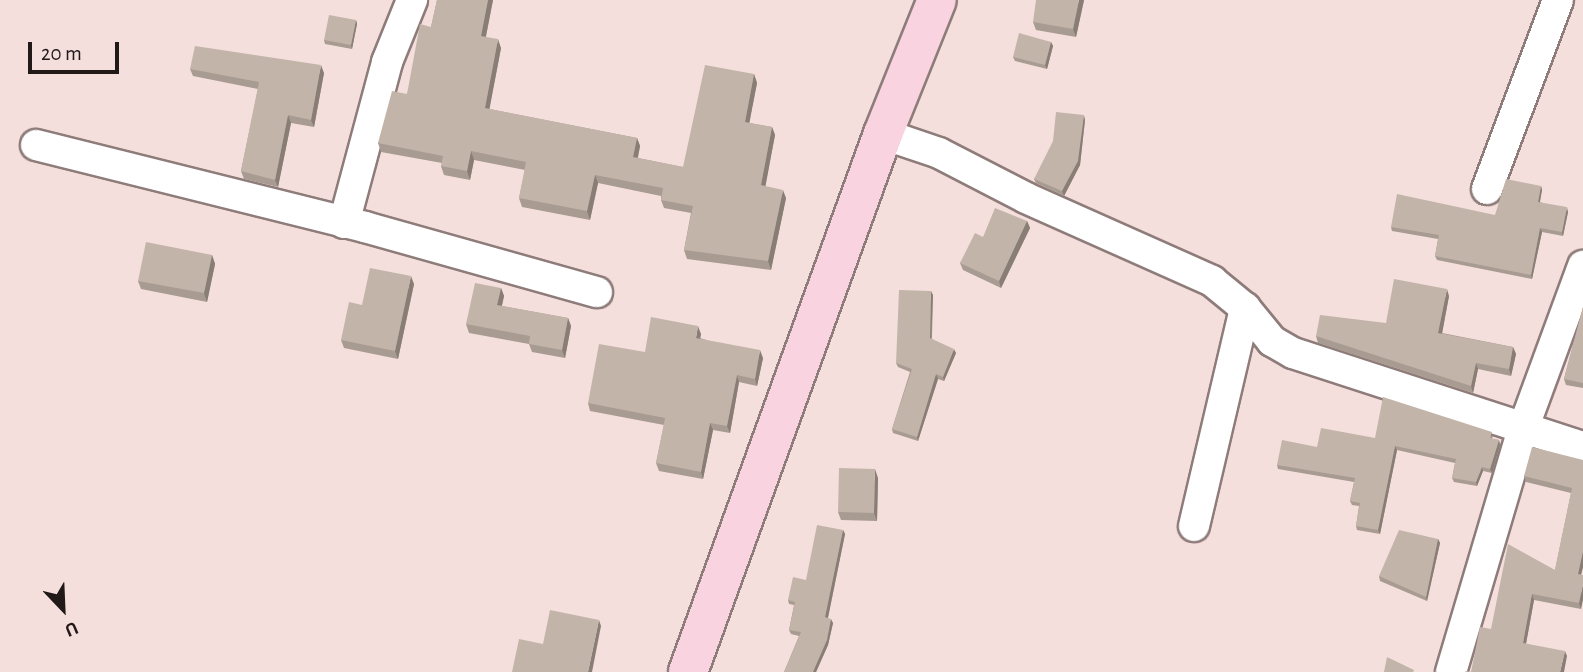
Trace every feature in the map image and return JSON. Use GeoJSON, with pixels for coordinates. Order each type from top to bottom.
{"type":"FeatureCollection","features":[{"type":"Feature","properties":{"kind":"main road"},"geometry":{"type":"LineString","coordinates":[[688,672],[883,134],[937,0]]}},
{"type":"Feature","properties":{"kind":"street"},"geometry":{"type":"LineString","coordinates":[[344,223],[387,62],[412,0]]}},
{"type":"Feature","properties":{"kind":"street"},"geometry":{"type":"LineString","coordinates":[[1486,189],[1558,0]]}},
{"type":"Feature","properties":{"kind":"street"},"geometry":{"type":"LineString","coordinates":[[883,134],[939,153],[1026,198],[1212,281],[1245,308],[1272,341],[1293,353],[1583,447]]}},
{"type":"Feature","properties":{"kind":"street"},"geometry":{"type":"LineString","coordinates":[[36,145],[344,223],[597,292]]}},
{"type":"Feature","properties":{"kind":"street"},"geometry":{"type":"LineString","coordinates":[[1451,672],[1523,429],[1583,266]]}},
{"type":"Feature","properties":{"kind":"street"},"geometry":{"type":"LineString","coordinates":[[1194,526],[1245,308]]}},
{"type":"Feature","properties":{"kind":"building"},"geometry":{"type":"Polygon","coordinates":[[[437,0],[488,0],[481,36],[498,39],[485,108],[637,138],[633,157],[683,167],[705,65],[754,74],[745,122],[772,127],[761,185],[783,190],[768,261],[684,250],[693,206],[661,200],[663,188],[595,175],[587,211],[519,198],[526,162],[471,151],[467,171],[441,166],[443,156],[378,143],[392,91],[407,94],[420,24],[431,27],[437,0]]]}},
{"type":"Feature","properties":{"kind":"building"},"geometry":{"type":"Polygon","coordinates":[[[1036,0],[1079,0],[1073,29],[1033,22],[1036,0]]]}},
{"type":"Feature","properties":{"kind":"building"},"geometry":{"type":"Polygon","coordinates":[[[329,15],[356,20],[351,45],[324,40],[329,15]]]}},
{"type":"Feature","properties":{"kind":"building"},"geometry":{"type":"Polygon","coordinates":[[[1019,33],[1051,42],[1045,65],[1013,57],[1019,33]]]}},
{"type":"Feature","properties":{"kind":"building"},"geometry":{"type":"Polygon","coordinates":[[[195,46],[321,65],[311,120],[288,115],[275,180],[241,171],[259,82],[190,69],[195,46]]]}},
{"type":"Feature","properties":{"kind":"building"},"geometry":{"type":"Polygon","coordinates":[[[1056,112],[1084,115],[1078,161],[1062,191],[1034,179],[1053,141],[1056,112]]]}},
{"type":"Feature","properties":{"kind":"building"},"geometry":{"type":"Polygon","coordinates":[[[1506,179],[1541,186],[1538,202],[1567,207],[1562,232],[1540,228],[1531,275],[1435,256],[1439,235],[1391,227],[1397,194],[1495,215],[1506,179]]]}},
{"type":"Feature","properties":{"kind":"building"},"geometry":{"type":"Polygon","coordinates":[[[995,208],[1027,221],[999,281],[960,263],[975,233],[983,237],[995,208]]]}},
{"type":"Feature","properties":{"kind":"building"},"geometry":{"type":"Polygon","coordinates":[[[146,242],[212,255],[204,293],[138,281],[146,242]]]}},
{"type":"Feature","properties":{"kind":"building"},"geometry":{"type":"Polygon","coordinates":[[[370,268],[411,276],[395,351],[341,340],[349,302],[362,305],[370,268]]]}},
{"type":"Feature","properties":{"kind":"building"},"geometry":{"type":"Polygon","coordinates":[[[1394,279],[1447,289],[1438,333],[1513,347],[1509,369],[1476,363],[1471,386],[1316,336],[1320,315],[1386,323],[1394,279]]]}},
{"type":"Feature","properties":{"kind":"building"},"geometry":{"type":"Polygon","coordinates":[[[475,283],[501,288],[497,305],[568,318],[562,350],[529,344],[530,336],[466,324],[475,283]]]}},
{"type":"Feature","properties":{"kind":"building"},"geometry":{"type":"Polygon","coordinates":[[[899,290],[931,291],[930,338],[954,349],[943,377],[936,374],[917,437],[892,429],[912,369],[896,363],[899,290]]]}},
{"type":"Feature","properties":{"kind":"building"},"geometry":{"type":"Polygon","coordinates":[[[1583,307],[1583,383],[1564,379],[1583,307]]]}},
{"type":"Feature","properties":{"kind":"building"},"geometry":{"type":"Polygon","coordinates":[[[651,317],[698,326],[696,338],[760,350],[755,379],[737,375],[727,426],[710,423],[701,472],[656,463],[665,418],[588,403],[599,344],[645,352],[651,317]]]}},
{"type":"Feature","properties":{"kind":"building"},"geometry":{"type":"Polygon","coordinates":[[[1383,397],[1492,432],[1490,438],[1499,440],[1490,469],[1482,467],[1476,482],[1452,478],[1456,459],[1395,446],[1378,530],[1356,526],[1360,503],[1350,501],[1355,478],[1277,465],[1282,440],[1317,447],[1321,428],[1375,438],[1383,397]]]}},
{"type":"Feature","properties":{"kind":"building"},"geometry":{"type":"Polygon","coordinates":[[[1532,447],[1583,460],[1583,551],[1578,574],[1583,575],[1583,584],[1579,603],[1532,594],[1523,643],[1565,651],[1560,672],[1471,672],[1480,627],[1491,629],[1508,544],[1555,570],[1572,488],[1524,476],[1532,447]]]}},
{"type":"Feature","properties":{"kind":"building"},"geometry":{"type":"Polygon","coordinates":[[[839,468],[875,469],[874,513],[838,512],[839,468]]]}},
{"type":"Feature","properties":{"kind":"building"},"geometry":{"type":"Polygon","coordinates":[[[817,525],[843,530],[825,617],[831,619],[827,640],[813,672],[784,672],[801,632],[789,630],[795,602],[788,600],[793,577],[806,580],[817,525]]]}},
{"type":"Feature","properties":{"kind":"building"},"geometry":{"type":"Polygon","coordinates":[[[1399,530],[1438,539],[1426,597],[1379,576],[1399,530]]]}},
{"type":"Feature","properties":{"kind":"building"},"geometry":{"type":"Polygon","coordinates":[[[550,610],[599,620],[588,672],[512,672],[519,639],[543,644],[550,610]]]}},
{"type":"Feature","properties":{"kind":"building"},"geometry":{"type":"Polygon","coordinates":[[[1387,657],[1414,670],[1413,672],[1384,672],[1387,657]]]}}]}
